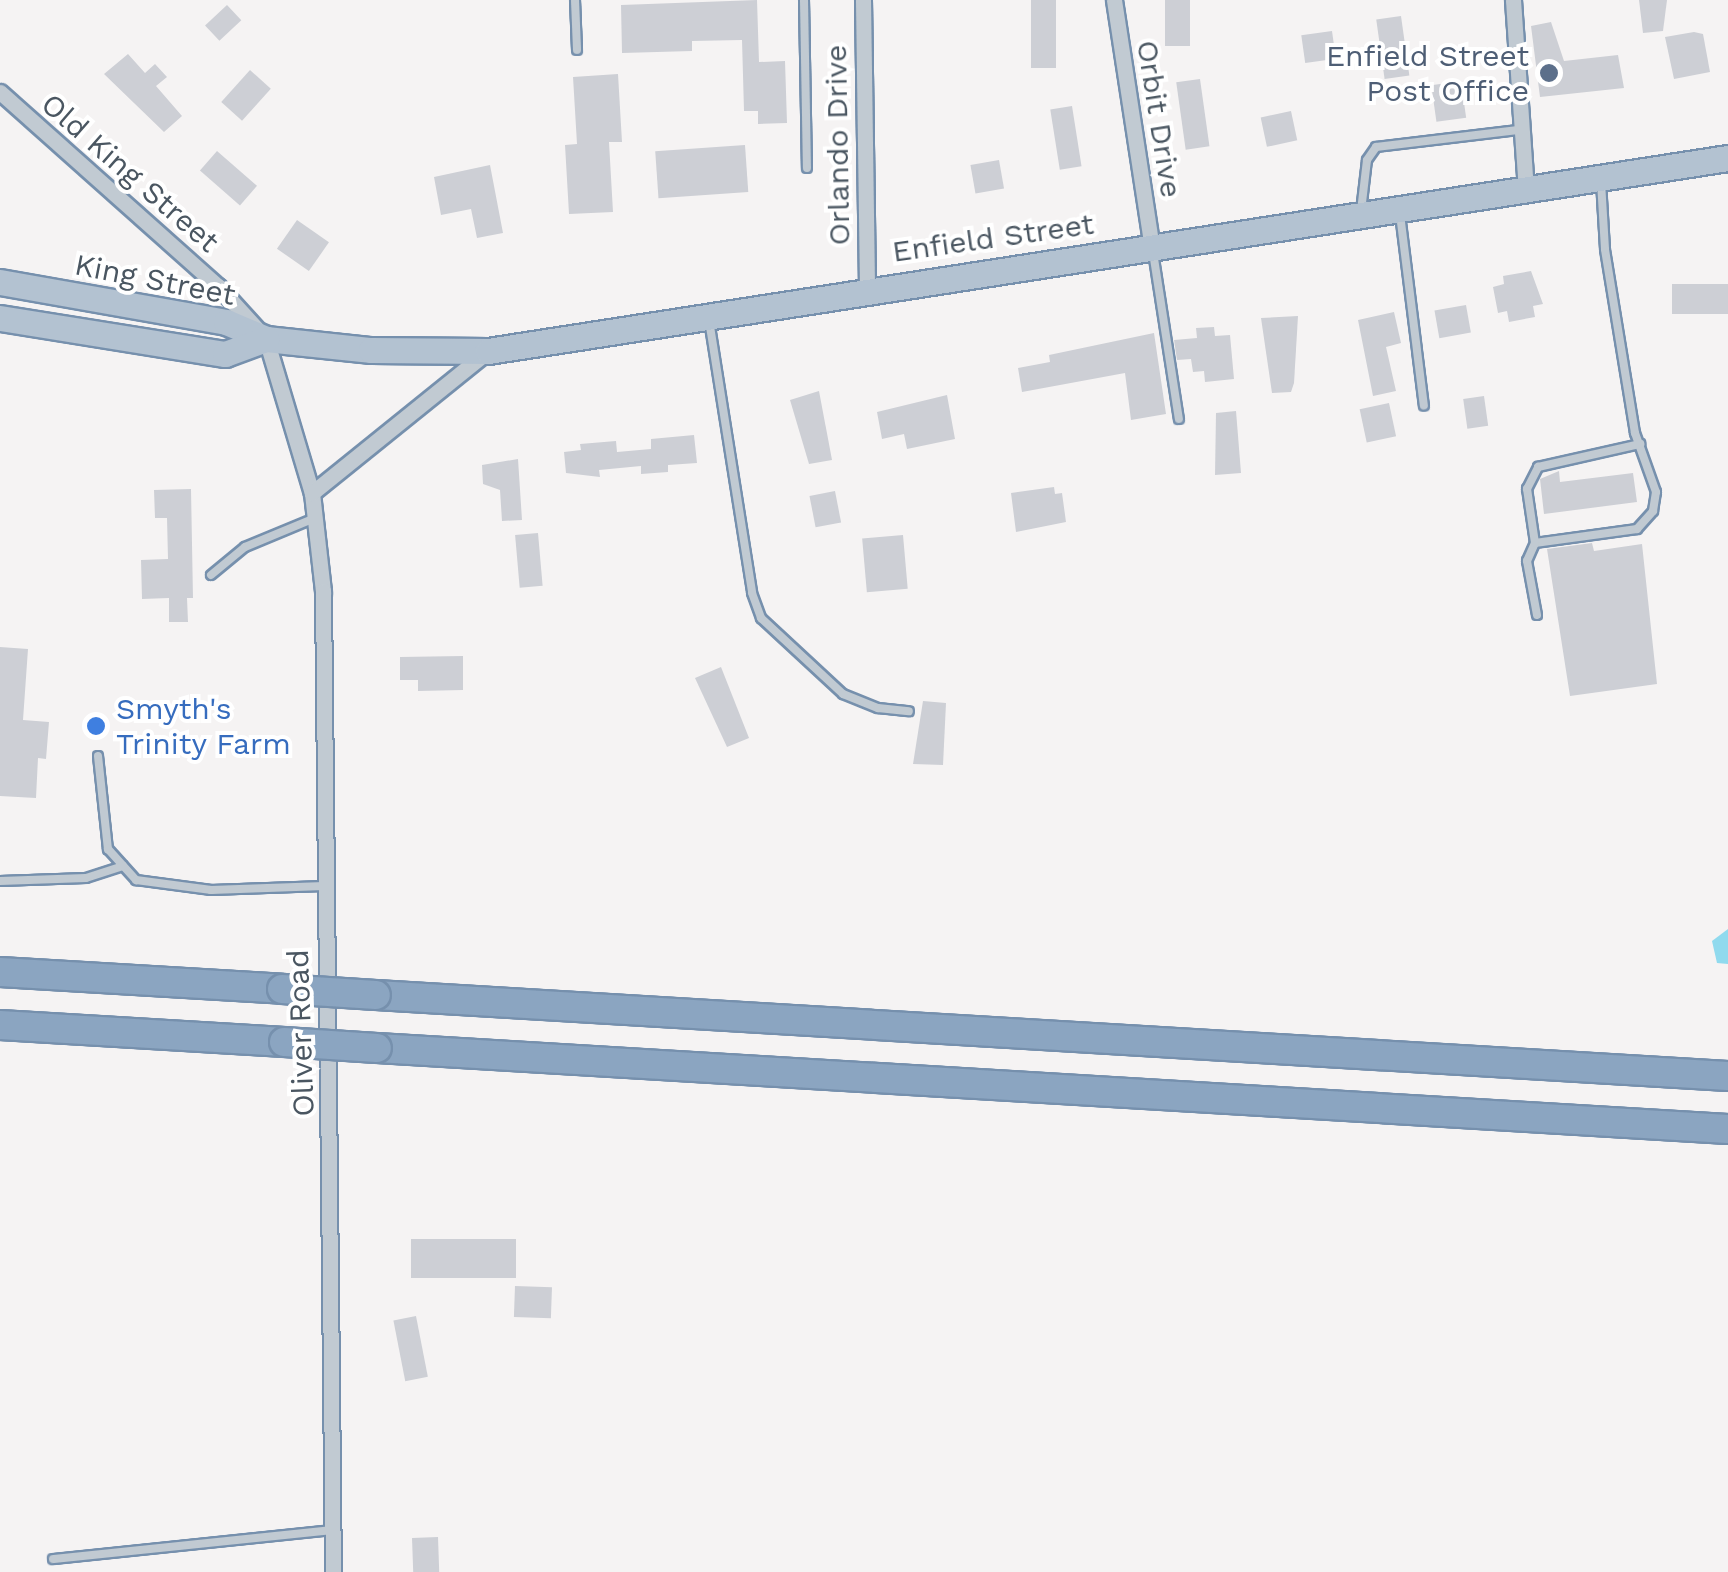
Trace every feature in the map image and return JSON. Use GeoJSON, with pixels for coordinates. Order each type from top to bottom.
{"type":"FeatureCollection","features":[{"type":"Feature","properties":{"kind":"highway"},"geometry":{"type":"LineString","coordinates":[[0,972],[1728,1076]]}},
{"type":"Feature","properties":{"kind":"highway"},"geometry":{"type":"LineString","coordinates":[[0,1025],[1728,1130]]}},
{"type":"Feature","properties":{"kind":"main road","name":"Enfield Street"},"geometry":{"type":"LineString","coordinates":[[266,339],[371,350],[488,350],[1728,158]]}},
{"type":"Feature","properties":{"kind":"main road","name":"King Street"},"geometry":{"type":"LineString","coordinates":[[0,282],[226,322],[266,339]]}},
{"type":"Feature","properties":{"kind":"main road"},"geometry":{"type":"LineString","coordinates":[[27,324],[36,291]]}},
{"type":"Feature","properties":{"kind":"main road","name":"King Street"},"geometry":{"type":"LineString","coordinates":[[0,318],[225,354],[266,339]]}},
{"type":"Feature","properties":{"kind":"street","name":"Orlando Drive"},"geometry":{"type":"LineString","coordinates":[[863,0],[868,290]]}},
{"type":"Feature","properties":{"kind":"street","name":"Orbit Drive"},"geometry":{"type":"LineString","coordinates":[[1114,0],[1152,247]]}},
{"type":"Feature","properties":{"kind":"street"},"geometry":{"type":"LineString","coordinates":[[1513,0],[1518,130],[1526,189]]}},
{"type":"Feature","properties":{"kind":"street","name":"Old King Street"},"geometry":{"type":"LineString","coordinates":[[0,92],[218,286],[266,339]]}},
{"type":"Feature","properties":{"kind":"street","name":"Oliver Road"},"geometry":{"type":"LineString","coordinates":[[266,339],[312,493],[323,591],[333,1572]]}},
{"type":"Feature","properties":{"kind":"street"},"geometry":{"type":"LineString","coordinates":[[312,493],[488,350]]}},
{"type":"Feature","properties":{"kind":"lane"},"geometry":{"type":"LineString","coordinates":[[576,0],[577,50]]}},
{"type":"Feature","properties":{"kind":"lane"},"geometry":{"type":"LineString","coordinates":[[804,0],[807,168]]}},
{"type":"Feature","properties":{"kind":"lane"},"geometry":{"type":"LineString","coordinates":[[1361,215],[1367,160],[1376,147],[1518,130]]}},
{"type":"Feature","properties":{"kind":"lane"},"geometry":{"type":"LineString","coordinates":[[1536,542],[1618,534],[1648,522],[1656,492],[1640,444],[1605,249],[1600,178]]}},
{"type":"Feature","properties":{"kind":"lane"},"geometry":{"type":"LineString","coordinates":[[1399,209],[1424,406]]}},
{"type":"Feature","properties":{"kind":"lane"},"geometry":{"type":"LineString","coordinates":[[1152,247],[1180,419]]}},
{"type":"Feature","properties":{"kind":"lane"},"geometry":{"type":"LineString","coordinates":[[708,316],[752,593],[761,618],[843,694],[878,708],[909,711]]}},
{"type":"Feature","properties":{"kind":"lane"},"geometry":{"type":"LineString","coordinates":[[1537,615],[1528,561],[1536,542],[1527,489],[1538,467],[1640,444]]}},
{"type":"Feature","properties":{"kind":"lane"},"geometry":{"type":"LineString","coordinates":[[211,575],[246,546],[315,518]]}},
{"type":"Feature","properties":{"kind":"lane"},"geometry":{"type":"LineString","coordinates":[[98,756],[108,849],[136,880],[211,890],[324,886]]}},
{"type":"Feature","properties":{"kind":"lane"},"geometry":{"type":"LineString","coordinates":[[0,881],[86,878],[123,866]]}},
{"type":"Feature","properties":{"kind":"lane"},"geometry":{"type":"LineString","coordinates":[[53,1559],[334,1530]]}},
{"type":"Feature","properties":{"kind":"water"},"geometry":{"type":"Polygon","coordinates":[[[1728,929],[1728,964],[1717,963],[1712,941],[1728,929]]]}},
{"type":"Feature","properties":{"kind":"building"},"geometry":{"type":"Polygon","coordinates":[[[757,0],[759,62],[785,61],[787,123],[758,124],[758,111],[744,111],[742,40],[692,41],[692,51],[622,53],[621,5],[757,0]]]}},
{"type":"Feature","properties":{"kind":"building"},"geometry":{"type":"Polygon","coordinates":[[[1031,0],[1056,0],[1056,68],[1031,68],[1031,0]]]}},
{"type":"Feature","properties":{"kind":"building"},"geometry":{"type":"Polygon","coordinates":[[[1165,0],[1190,0],[1190,46],[1165,46],[1165,0]]]}},
{"type":"Feature","properties":{"kind":"building"},"geometry":{"type":"Polygon","coordinates":[[[1639,0],[1667,0],[1663,31],[1643,33],[1639,0]]]}},
{"type":"Feature","properties":{"kind":"building"},"geometry":{"type":"Polygon","coordinates":[[[227,5],[241,20],[219,41],[205,25],[227,5]]]}},
{"type":"Feature","properties":{"kind":"building"},"geometry":{"type":"Polygon","coordinates":[[[1401,16],[1409,75],[1385,79],[1376,19],[1401,16]]]}},
{"type":"Feature","properties":{"kind":"building"},"geometry":{"type":"Polygon","coordinates":[[[1551,22],[1564,61],[1618,55],[1624,88],[1540,97],[1531,26],[1551,22]]]}},
{"type":"Feature","properties":{"kind":"building"},"geometry":{"type":"Polygon","coordinates":[[[1332,31],[1336,59],[1305,63],[1301,35],[1332,31]]]}},
{"type":"Feature","properties":{"kind":"building"},"geometry":{"type":"Polygon","coordinates":[[[1703,34],[1710,72],[1674,79],[1665,37],[1703,34]]]}},
{"type":"Feature","properties":{"kind":"building"},"geometry":{"type":"Polygon","coordinates":[[[128,54],[145,73],[155,64],[167,77],[156,86],[182,116],[164,132],[104,74],[128,54]]]}},
{"type":"Feature","properties":{"kind":"building"},"geometry":{"type":"Polygon","coordinates":[[[250,70],[271,89],[242,121],[221,102],[250,70]]]}},
{"type":"Feature","properties":{"kind":"building"},"geometry":{"type":"Polygon","coordinates":[[[618,74],[622,142],[609,142],[613,212],[569,214],[565,145],[577,144],[573,77],[618,74]]]}},
{"type":"Feature","properties":{"kind":"building"},"geometry":{"type":"Polygon","coordinates":[[[1200,79],[1209,146],[1186,150],[1176,82],[1200,79]]]}},
{"type":"Feature","properties":{"kind":"building"},"geometry":{"type":"Polygon","coordinates":[[[1461,81],[1466,118],[1436,122],[1431,85],[1461,81]]]}},
{"type":"Feature","properties":{"kind":"building"},"geometry":{"type":"Polygon","coordinates":[[[1072,106],[1082,166],[1060,170],[1050,109],[1072,106]]]}},
{"type":"Feature","properties":{"kind":"building"},"geometry":{"type":"Polygon","coordinates":[[[1291,111],[1297,140],[1267,147],[1261,117],[1291,111]]]}},
{"type":"Feature","properties":{"kind":"building"},"geometry":{"type":"Polygon","coordinates":[[[745,145],[748,192],[658,198],[655,151],[745,145]]]}},
{"type":"Feature","properties":{"kind":"building"},"geometry":{"type":"Polygon","coordinates":[[[217,151],[257,186],[240,205],[200,171],[217,151]]]}},
{"type":"Feature","properties":{"kind":"building"},"geometry":{"type":"Polygon","coordinates":[[[999,160],[1004,189],[975,194],[970,165],[999,160]]]}},
{"type":"Feature","properties":{"kind":"building"},"geometry":{"type":"Polygon","coordinates":[[[490,165],[503,233],[477,238],[471,209],[441,215],[434,177],[490,165]]]}},
{"type":"Feature","properties":{"kind":"building"},"geometry":{"type":"Polygon","coordinates":[[[297,220],[329,242],[309,271],[277,249],[297,220]]]}},
{"type":"Feature","properties":{"kind":"building"},"geometry":{"type":"Polygon","coordinates":[[[1531,271],[1543,304],[1533,306],[1535,317],[1509,322],[1507,311],[1498,313],[1493,287],[1504,284],[1503,276],[1531,271]]]}},
{"type":"Feature","properties":{"kind":"building"},"geometry":{"type":"Polygon","coordinates":[[[1672,284],[1728,284],[1728,314],[1672,314],[1672,284]]]}},
{"type":"Feature","properties":{"kind":"building"},"geometry":{"type":"Polygon","coordinates":[[[1466,305],[1471,333],[1439,338],[1434,311],[1466,305]]]}},
{"type":"Feature","properties":{"kind":"building"},"geometry":{"type":"Polygon","coordinates":[[[1394,312],[1401,343],[1386,347],[1396,391],[1373,396],[1358,320],[1394,312]]]}},
{"type":"Feature","properties":{"kind":"building"},"geometry":{"type":"Polygon","coordinates":[[[1298,316],[1291,392],[1272,393],[1261,318],[1298,316]]]}},
{"type":"Feature","properties":{"kind":"building"},"geometry":{"type":"Polygon","coordinates":[[[1214,327],[1215,336],[1230,335],[1234,379],[1205,382],[1204,371],[1193,372],[1191,359],[1177,360],[1174,340],[1197,338],[1196,328],[1214,327]]]}},
{"type":"Feature","properties":{"kind":"building"},"geometry":{"type":"Polygon","coordinates":[[[1154,333],[1166,414],[1131,420],[1125,373],[1022,392],[1018,368],[1050,362],[1049,355],[1154,333]]]}},
{"type":"Feature","properties":{"kind":"building"},"geometry":{"type":"Polygon","coordinates":[[[819,391],[832,460],[809,464],[790,400],[819,391]]]}},
{"type":"Feature","properties":{"kind":"building"},"geometry":{"type":"Polygon","coordinates":[[[947,395],[955,439],[907,449],[904,434],[882,439],[877,412],[947,395]]]}},
{"type":"Feature","properties":{"kind":"building"},"geometry":{"type":"Polygon","coordinates":[[[1484,396],[1488,426],[1467,429],[1463,399],[1484,396]]]}},
{"type":"Feature","properties":{"kind":"building"},"geometry":{"type":"Polygon","coordinates":[[[1389,403],[1396,436],[1367,442],[1360,409],[1389,403]]]}},
{"type":"Feature","properties":{"kind":"building"},"geometry":{"type":"Polygon","coordinates":[[[1236,411],[1241,473],[1215,475],[1216,413],[1236,411]]]}},
{"type":"Feature","properties":{"kind":"building"},"geometry":{"type":"Polygon","coordinates":[[[694,435],[697,463],[668,465],[668,472],[641,474],[641,466],[599,470],[600,477],[566,473],[564,452],[581,450],[580,444],[616,441],[617,452],[651,449],[651,439],[694,435]]]}},
{"type":"Feature","properties":{"kind":"building"},"geometry":{"type":"Polygon","coordinates":[[[518,459],[522,520],[502,521],[500,490],[483,484],[482,465],[518,459]]]}},
{"type":"Feature","properties":{"kind":"building"},"geometry":{"type":"Polygon","coordinates":[[[1559,471],[1560,482],[1633,473],[1637,502],[1544,514],[1540,479],[1559,471]]]}},
{"type":"Feature","properties":{"kind":"building"},"geometry":{"type":"Polygon","coordinates":[[[1054,487],[1055,494],[1062,493],[1066,522],[1016,532],[1011,493],[1054,487]]]}},
{"type":"Feature","properties":{"kind":"building"},"geometry":{"type":"Polygon","coordinates":[[[191,489],[193,598],[187,598],[188,622],[169,622],[169,598],[142,599],[141,560],[168,559],[167,518],[155,518],[154,490],[191,489]]]}},
{"type":"Feature","properties":{"kind":"building"},"geometry":{"type":"Polygon","coordinates":[[[835,491],[841,522],[816,527],[809,496],[835,491]]]}},
{"type":"Feature","properties":{"kind":"building"},"geometry":{"type":"Polygon","coordinates":[[[538,533],[543,586],[520,588],[515,535],[538,533]]]}},
{"type":"Feature","properties":{"kind":"building"},"geometry":{"type":"Polygon","coordinates":[[[903,535],[908,589],[867,592],[862,539],[903,535]]]}},
{"type":"Feature","properties":{"kind":"building"},"geometry":{"type":"Polygon","coordinates":[[[1592,543],[1594,551],[1642,544],[1657,684],[1570,696],[1547,549],[1592,543]]]}},
{"type":"Feature","properties":{"kind":"building"},"geometry":{"type":"Polygon","coordinates":[[[0,647],[28,649],[23,720],[49,722],[46,759],[38,758],[36,798],[0,796],[0,647]]]}},
{"type":"Feature","properties":{"kind":"building"},"geometry":{"type":"Polygon","coordinates":[[[463,656],[463,690],[418,691],[418,680],[400,680],[400,657],[463,656]]]}},
{"type":"Feature","properties":{"kind":"building"},"geometry":{"type":"Polygon","coordinates":[[[721,667],[749,738],[727,747],[695,678],[721,667]]]}},
{"type":"Feature","properties":{"kind":"building"},"geometry":{"type":"Polygon","coordinates":[[[923,701],[946,703],[943,765],[913,764],[923,701]]]}},
{"type":"Feature","properties":{"kind":"building"},"geometry":{"type":"Polygon","coordinates":[[[411,1239],[516,1239],[516,1278],[411,1278],[411,1239]]]}},
{"type":"Feature","properties":{"kind":"building"},"geometry":{"type":"Polygon","coordinates":[[[515,1286],[552,1287],[551,1318],[514,1317],[515,1286]]]}},
{"type":"Feature","properties":{"kind":"building"},"geometry":{"type":"Polygon","coordinates":[[[416,1316],[428,1377],[405,1381],[393,1320],[416,1316]]]}},
{"type":"Feature","properties":{"kind":"building"},"geometry":{"type":"Polygon","coordinates":[[[438,1537],[439,1572],[413,1572],[412,1538],[438,1537]]]}},
{"type":"Feature","properties":{"kind":"place","name":"Enfield Street Post Office"},"geometry":{"type":"Point","coordinates":[1549,73]}},
{"type":"Feature","properties":{"kind":"place","name":"Smyth's Trinity Farm"},"geometry":{"type":"Point","coordinates":[96,726]}}]}
